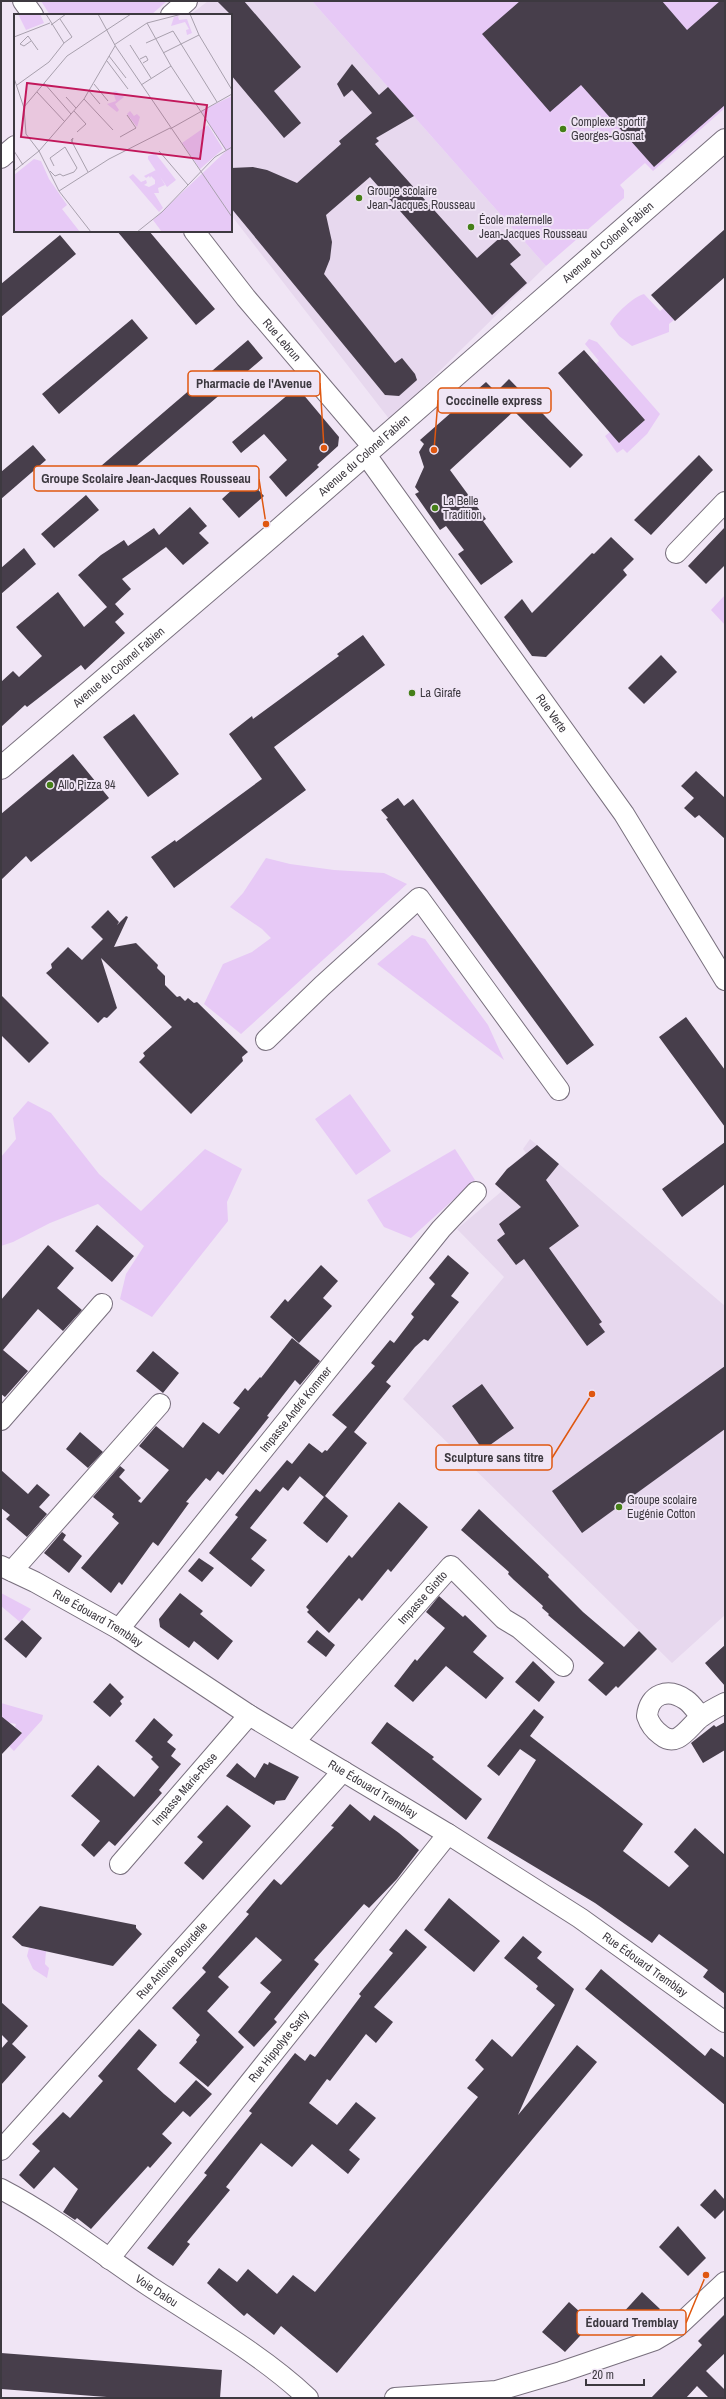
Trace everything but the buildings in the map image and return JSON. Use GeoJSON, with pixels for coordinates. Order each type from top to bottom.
{"type":"FeatureCollection","features":[{"type":"Feature","properties":{"kind":"street"},"geometry":{"type":"LineString","coordinates":[[23,1],[32,14]]}},
{"type":"Feature","properties":{"kind":"street"},"geometry":{"type":"LineString","coordinates":[[172,14],[187,1]]}},
{"type":"Feature","properties":{"kind":"street","name":"Avenue du Colonel Fabien"},"geometry":{"type":"LineString","coordinates":[[1,768],[370,451],[725,140]]}},
{"type":"Feature","properties":{"kind":"street"},"geometry":{"type":"LineString","coordinates":[[1,158],[14,147]]}},
{"type":"Feature","properties":{"kind":"street","name":"Rue Lebrun"},"geometry":{"type":"LineString","coordinates":[[195,232],[246,298],[370,451]]}},
{"type":"Feature","properties":{"kind":"street","name":"Rue Verte"},"geometry":{"type":"LineString","coordinates":[[370,451],[624,814],[725,980]]}},
{"type":"Feature","properties":{"kind":"street"},"geometry":{"type":"LineString","coordinates":[[676,553],[725,502]]}},
{"type":"Feature","properties":{"kind":"street"},"geometry":{"type":"LineString","coordinates":[[266,1040],[419,898],[559,1090]]}},
{"type":"Feature","properties":{"kind":"street","name":"Impasse André Kommer"},"geometry":{"type":"LineString","coordinates":[[119,1629],[441,1229],[476,1192]]}},
{"type":"Feature","properties":{"kind":"street"},"geometry":{"type":"LineString","coordinates":[[1,1420],[102,1304]]}},
{"type":"Feature","properties":{"kind":"street","name":"Rue Édouard Tremblay"},"geometry":{"type":"LineString","coordinates":[[160,1404],[6,1568],[119,1629],[250,1715],[448,1834],[580,1918],[725,2022]]}},
{"type":"Feature","properties":{"kind":"street","name":"Impasse Giotto"},"geometry":{"type":"LineString","coordinates":[[295,1742],[451,1566],[504,1619],[519,1628],[564,1666]]}},
{"type":"Feature","properties":{"kind":"street"},"geometry":{"type":"LineString","coordinates":[[701,1717],[725,1703]]}},
{"type":"Feature","properties":{"kind":"street","name":"Impasse Marie-Rose"},"geometry":{"type":"LineString","coordinates":[[120,1864],[250,1715]]}},
{"type":"Feature","properties":{"kind":"street","name":"Rue Antoine Bourdelle"},"geometry":{"type":"LineString","coordinates":[[1,2150],[343,1771]]}},
{"type":"Feature","properties":{"kind":"street","name":"Rue Hippolyte Sarty"},"geometry":{"type":"LineString","coordinates":[[109,2259],[448,1834]]}},
{"type":"Feature","properties":{"kind":"street","name":"Voie Dalou"},"geometry":{"type":"LineString","coordinates":[[1,2189],[46,2216],[264,2363],[293,2384],[308,2398]]}},
{"type":"Feature","properties":{"kind":"street"},"geometry":{"type":"LineString","coordinates":[[395,2398],[496,2391],[561,2372],[655,2340],[677,2327],[725,2282]]}},
{"type":"Feature","properties":{"kind":"shaded area"},"geometry":{"type":"Polygon","coordinates":[[[41,1],[167,1],[152,14],[49,14],[41,1]]]}},
{"type":"Feature","properties":{"kind":"shaded area","name":"Groupe scolaire Jean-Jacques Rousseau"},"geometry":{"type":"Polygon","coordinates":[[[208,1],[312,1],[546,266],[390,420],[232,216],[232,14],[191,14],[208,1]]]}},
{"type":"Feature","properties":{"kind":"shaded area","name":"Complexe sportif Georges-Gosnat"},"geometry":{"type":"Polygon","coordinates":[[[312,1],[725,1],[725,108],[653,171],[645,163],[620,185],[624,190],[624,198],[546,266],[312,1]]]}},
{"type":"Feature","properties":{"kind":"shaded area"},"geometry":{"type":"Polygon","coordinates":[[[644,294],[660,311],[664,308],[674,320],[669,324],[669,332],[632,346],[619,336],[610,324],[625,306],[644,294]]]}},
{"type":"Feature","properties":{"kind":"shaded area"},"geometry":{"type":"Polygon","coordinates":[[[589,339],[597,342],[660,414],[647,434],[627,453],[623,449],[617,453],[605,436],[610,432],[619,442],[645,420],[596,364],[599,361],[585,344],[589,339]]]}},
{"type":"Feature","properties":{"kind":"shaded area"},"geometry":{"type":"Polygon","coordinates":[[[725,595],[725,625],[711,610],[725,595]]]}},
{"type":"Feature","properties":{"kind":"shaded area"},"geometry":{"type":"Polygon","coordinates":[[[266,858],[290,864],[334,870],[384,873],[407,884],[241,1034],[204,1004],[223,964],[252,952],[271,938],[262,929],[230,907],[243,893],[266,858]]]}},
{"type":"Feature","properties":{"kind":"shaded area"},"geometry":{"type":"Polygon","coordinates":[[[412,935],[425,939],[488,1025],[504,1060],[377,964],[412,935]]]}},
{"type":"Feature","properties":{"kind":"shaded area"},"geometry":{"type":"Polygon","coordinates":[[[350,1094],[391,1151],[356,1175],[315,1119],[350,1094]]]}},
{"type":"Feature","properties":{"kind":"shaded area"},"geometry":{"type":"Polygon","coordinates":[[[28,1101],[51,1113],[99,1174],[141,1211],[205,1149],[242,1169],[227,1202],[228,1221],[152,1317],[120,1299],[126,1274],[144,1246],[98,1204],[50,1223],[13,1242],[1,1246],[1,1157],[16,1139],[13,1118],[28,1101]]]}},
{"type":"Feature","properties":{"kind":"shaded area","name":"Groupe scolaire Eugénie Cotton"},"geometry":{"type":"Polygon","coordinates":[[[530,1139],[725,1306],[725,1615],[672,1663],[403,1399],[504,1277],[457,1229],[502,1191],[495,1184],[507,1169],[526,1153],[523,1149],[530,1139]]]}},
{"type":"Feature","properties":{"kind":"shaded area"},"geometry":{"type":"Polygon","coordinates":[[[455,1149],[475,1180],[411,1238],[384,1227],[367,1200],[455,1149]]]}},
{"type":"Feature","properties":{"kind":"shaded area"},"geometry":{"type":"Polygon","coordinates":[[[1,1593],[31,1609],[20,1622],[1,1606],[1,1593]]]}},
{"type":"Feature","properties":{"kind":"shaded area"},"geometry":{"type":"Polygon","coordinates":[[[1,1703],[43,1715],[42,1720],[14,1751],[9,1746],[22,1732],[15,1727],[16,1724],[1,1721],[1,1703]]]}},
{"type":"Feature","properties":{"kind":"shaded area"},"geometry":{"type":"Polygon","coordinates":[[[29,1948],[46,1951],[45,1964],[49,1968],[47,1978],[33,1969],[27,1956],[29,1948]]]}},
{"type":"Feature","properties":{"kind":"place","name":"Complexe sportif Georges-Gosnat"},"geometry":{"type":"Point","coordinates":[563,129]}},
{"type":"Feature","properties":{"kind":"place","name":"Groupe scolaire Jean-Jacques Rousseau"},"geometry":{"type":"Point","coordinates":[359,198]}},
{"type":"Feature","properties":{"kind":"place","name":"École maternelle Jean-Jacques Rousseau"},"geometry":{"type":"Point","coordinates":[471,227]}},
{"type":"Feature","properties":{"kind":"place","name":"Pharmacie de l'Avenue"},"geometry":{"type":"Point","coordinates":[324,448]}},
{"type":"Feature","properties":{"kind":"place","name":"Coccinelle express"},"geometry":{"type":"Point","coordinates":[434,450]}},
{"type":"Feature","properties":{"kind":"place","name":"La Belle Tradition"},"geometry":{"type":"Point","coordinates":[435,508]}},
{"type":"Feature","properties":{"kind":"place","name":"Groupe Scolaire Jean-Jacques Rousseau"},"geometry":{"type":"Point","coordinates":[266,524]}},
{"type":"Feature","properties":{"kind":"place","name":"La Girafe"},"geometry":{"type":"Point","coordinates":[412,693]}},
{"type":"Feature","properties":{"kind":"place","name":"Allo Pizza 94"},"geometry":{"type":"Point","coordinates":[50,785]}},
{"type":"Feature","properties":{"kind":"place","name":"Sculpture sans titre"},"geometry":{"type":"Point","coordinates":[592,1394]}},
{"type":"Feature","properties":{"kind":"place","name":"Groupe scolaire Eugénie Cotton"},"geometry":{"type":"Point","coordinates":[619,1507]}},
{"type":"Feature","properties":{"kind":"place","name":"Édouard Tremblay"},"geometry":{"type":"Point","coordinates":[706,2275]}}]}
